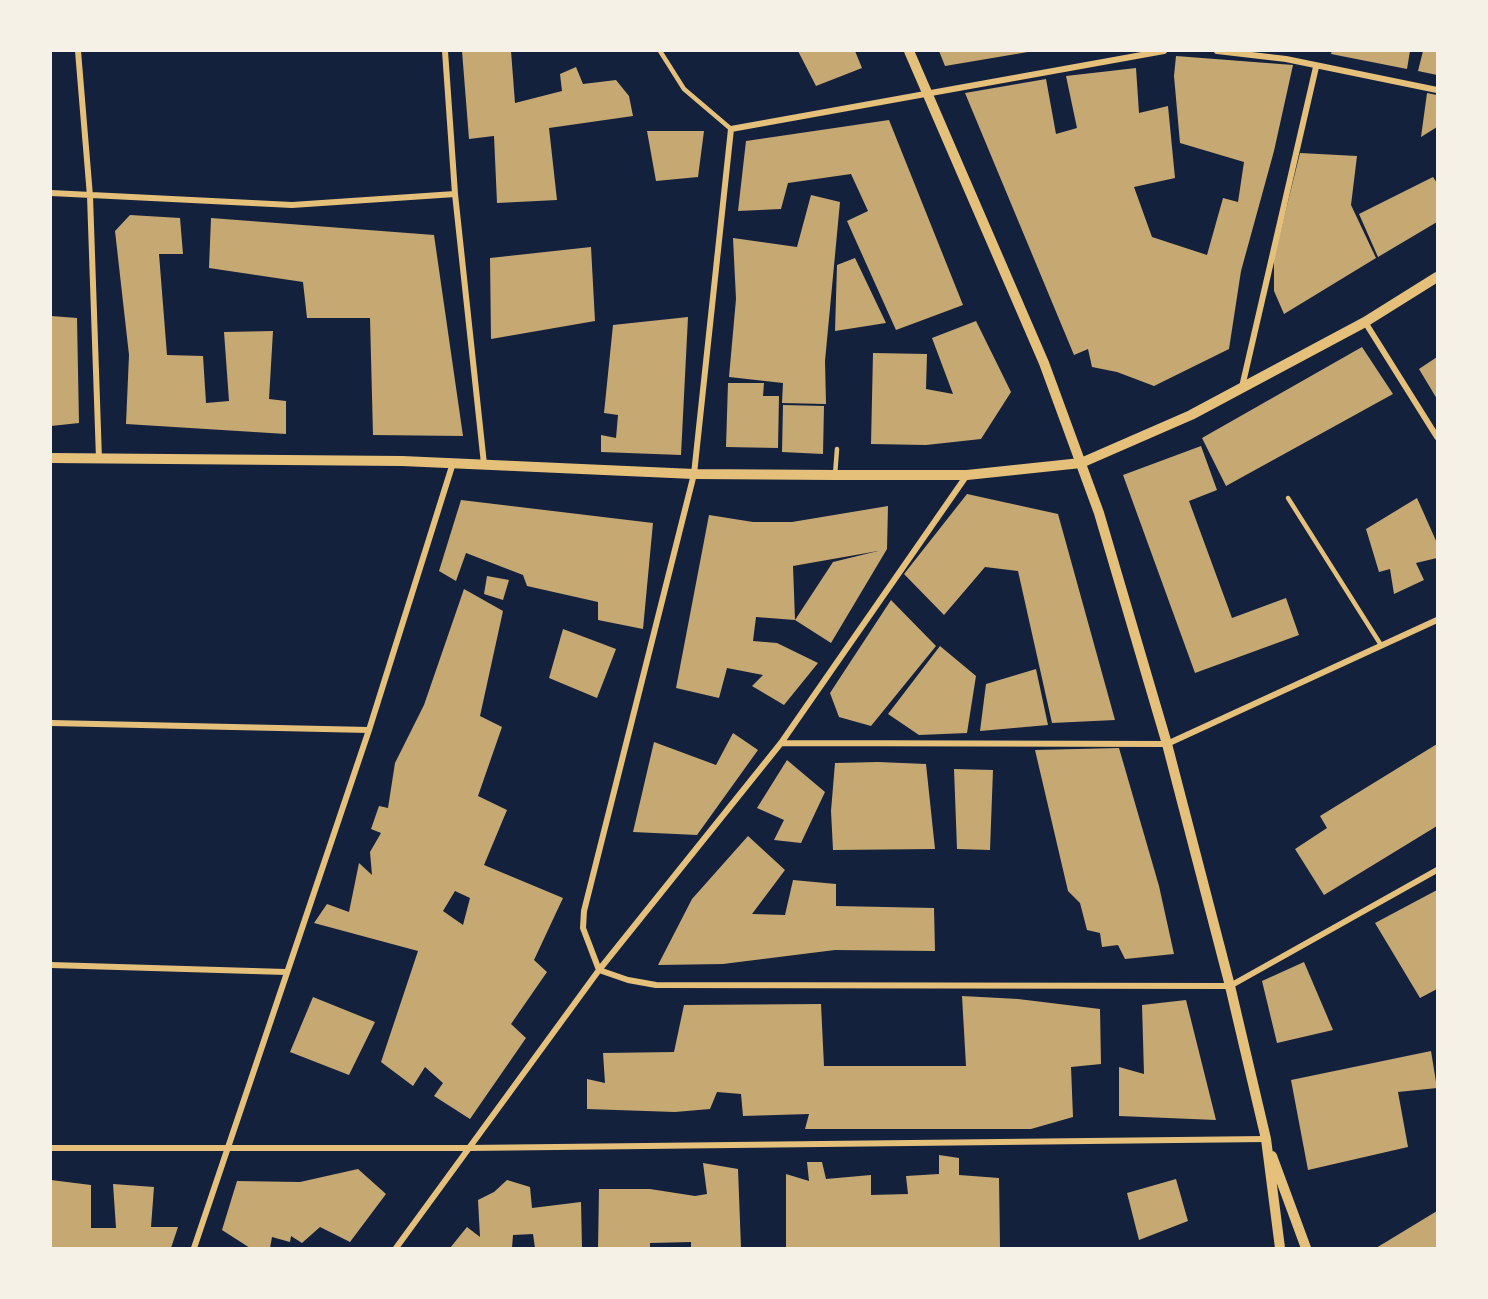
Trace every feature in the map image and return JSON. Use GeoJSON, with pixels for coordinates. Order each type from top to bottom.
{"type":"FeatureCollection","features":[{"type":"Feature","properties":{"kind":"street"},"geometry":{"type":"LineString","coordinates":[[78,51],[90,196],[99,459]]}},
{"type":"Feature","properties":{"kind":"street"},"geometry":{"type":"LineString","coordinates":[[445,51],[455,194],[484,464]]}},
{"type":"Feature","properties":{"kind":"street"},"geometry":{"type":"LineString","coordinates":[[909,51],[1044,363],[1100,513],[1167,744],[1230,986],[1266,1139],[1280,1248]]}},
{"type":"Feature","properties":{"kind":"street"},"geometry":{"type":"LineString","coordinates":[[1164,51],[731,129],[694,474],[584,911],[584,927],[599,970],[628,981],[656,986],[1230,986],[1437,870]]}},
{"type":"Feature","properties":{"kind":"street"},"geometry":{"type":"LineString","coordinates":[[1217,51],[1286,59],[1316,67],[1437,90]]}},
{"type":"Feature","properties":{"kind":"street"},"geometry":{"type":"LineString","coordinates":[[1242,388],[1316,67]]}},
{"type":"Feature","properties":{"kind":"street"},"geometry":{"type":"LineString","coordinates":[[51,193],[292,205],[455,194]]}},
{"type":"Feature","properties":{"kind":"street"},"geometry":{"type":"LineString","coordinates":[[51,458],[453,463],[694,474],[835,475],[967,475],[1081,463],[1191,415],[1365,322],[1437,277]]}},
{"type":"Feature","properties":{"kind":"street"},"geometry":{"type":"LineString","coordinates":[[1365,322],[1437,437]]}},
{"type":"Feature","properties":{"kind":"street"},"geometry":{"type":"LineString","coordinates":[[194,1248],[369,730],[453,463]]}},
{"type":"Feature","properties":{"kind":"street"},"geometry":{"type":"LineString","coordinates":[[396,1248],[599,970],[781,743],[967,475]]}},
{"type":"Feature","properties":{"kind":"street"},"geometry":{"type":"LineString","coordinates":[[781,743],[1167,744],[1437,620]]}},
{"type":"Feature","properties":{"kind":"street"},"geometry":{"type":"LineString","coordinates":[[51,723],[369,730]]}},
{"type":"Feature","properties":{"kind":"street"},"geometry":{"type":"LineString","coordinates":[[51,965],[286,972]]}},
{"type":"Feature","properties":{"kind":"street"},"geometry":{"type":"LineString","coordinates":[[51,1148],[227,1146],[467,1148],[1266,1139]]}},
{"type":"Feature","properties":{"kind":"street"},"geometry":{"type":"LineString","coordinates":[[1266,1139],[1306,1248]]}},
{"type":"Feature","properties":{"kind":"lane"},"geometry":{"type":"LineString","coordinates":[[660,51],[684,89],[731,129]]}},
{"type":"Feature","properties":{"kind":"lane"},"geometry":{"type":"LineString","coordinates":[[835,475],[837,449]]}},
{"type":"Feature","properties":{"kind":"lane"},"geometry":{"type":"LineString","coordinates":[[1288,498],[1381,645]]}},
{"type":"Feature","properties":{"kind":"building"},"geometry":{"type":"Polygon","coordinates":[[[462,51],[511,51],[515,103],[562,91],[560,74],[576,67],[583,84],[616,80],[629,96],[633,116],[549,128],[557,200],[497,203],[494,136],[469,139],[462,51]]]}},
{"type":"Feature","properties":{"kind":"building"},"geometry":{"type":"Polygon","coordinates":[[[798,51],[855,51],[862,68],[816,86],[798,51]]]}},
{"type":"Feature","properties":{"kind":"building"},"geometry":{"type":"Polygon","coordinates":[[[939,51],[1028,51],[1028,52],[945,66],[939,51]]]}},
{"type":"Feature","properties":{"kind":"building"},"geometry":{"type":"Polygon","coordinates":[[[1332,51],[1410,51],[1407,69],[1331,54],[1332,51]]]}},
{"type":"Feature","properties":{"kind":"building"},"geometry":{"type":"Polygon","coordinates":[[[1423,51],[1437,51],[1437,75],[1418,71],[1423,51]]]}},
{"type":"Feature","properties":{"kind":"building"},"geometry":{"type":"Polygon","coordinates":[[[1176,56],[1293,65],[1274,151],[1241,271],[1229,349],[1154,386],[1117,372],[1092,367],[1088,349],[1074,355],[965,93],[1046,79],[1056,134],[1077,128],[1066,76],[1136,68],[1139,113],[1168,106],[1175,178],[1134,187],[1152,237],[1207,255],[1223,198],[1238,202],[1244,162],[1180,143],[1174,76],[1176,56]]]}},
{"type":"Feature","properties":{"kind":"building"},"geometry":{"type":"Polygon","coordinates":[[[1427,93],[1437,95],[1437,127],[1421,137],[1427,93]]]}},
{"type":"Feature","properties":{"kind":"building"},"geometry":{"type":"Polygon","coordinates":[[[889,120],[963,305],[896,330],[847,221],[868,211],[851,174],[788,183],[781,209],[738,211],[746,141],[889,120]]]}},
{"type":"Feature","properties":{"kind":"building"},"geometry":{"type":"Polygon","coordinates":[[[647,131],[704,131],[698,177],[656,181],[647,131]]]}},
{"type":"Feature","properties":{"kind":"building"},"geometry":{"type":"Polygon","coordinates":[[[1300,153],[1357,156],[1351,205],[1376,258],[1284,314],[1274,291],[1274,258],[1300,153]]]}},
{"type":"Feature","properties":{"kind":"building"},"geometry":{"type":"Polygon","coordinates":[[[1433,177],[1437,183],[1437,222],[1378,257],[1359,214],[1433,177]]]}},
{"type":"Feature","properties":{"kind":"building"},"geometry":{"type":"Polygon","coordinates":[[[811,195],[840,202],[825,361],[826,404],[782,403],[783,383],[729,377],[736,299],[733,238],[797,247],[811,195]]]}},
{"type":"Feature","properties":{"kind":"building"},"geometry":{"type":"Polygon","coordinates":[[[130,215],[180,218],[183,254],[159,254],[167,355],[203,356],[206,403],[229,401],[224,332],[273,331],[269,399],[286,401],[286,434],[126,424],[129,355],[115,231],[130,215]]]}},
{"type":"Feature","properties":{"kind":"building"},"geometry":{"type":"Polygon","coordinates":[[[211,218],[434,235],[463,436],[373,435],[370,318],[307,318],[303,282],[209,268],[211,218]]]}},
{"type":"Feature","properties":{"kind":"building"},"geometry":{"type":"Polygon","coordinates":[[[591,247],[595,321],[491,339],[490,258],[591,247]]]}},
{"type":"Feature","properties":{"kind":"building"},"geometry":{"type":"Polygon","coordinates":[[[855,258],[886,323],[835,331],[837,265],[855,258]]]}},
{"type":"Feature","properties":{"kind":"building"},"geometry":{"type":"Polygon","coordinates":[[[51,316],[77,318],[79,423],[51,426],[51,316]]]}},
{"type":"Feature","properties":{"kind":"building"},"geometry":{"type":"Polygon","coordinates":[[[688,317],[681,455],[601,452],[601,435],[616,438],[618,415],[604,413],[613,325],[688,317]]]}},
{"type":"Feature","properties":{"kind":"building"},"geometry":{"type":"Polygon","coordinates":[[[976,321],[1011,392],[981,439],[926,445],[871,444],[873,353],[927,354],[926,389],[953,394],[932,338],[976,321]]]}},
{"type":"Feature","properties":{"kind":"building"},"geometry":{"type":"Polygon","coordinates":[[[1362,347],[1393,394],[1226,486],[1202,438],[1362,347]]]}},
{"type":"Feature","properties":{"kind":"building"},"geometry":{"type":"Polygon","coordinates":[[[1437,357],[1437,399],[1419,369],[1437,357]]]}},
{"type":"Feature","properties":{"kind":"building"},"geometry":{"type":"Polygon","coordinates":[[[728,383],[764,383],[763,396],[779,396],[778,448],[726,447],[728,383]]]}},
{"type":"Feature","properties":{"kind":"building"},"geometry":{"type":"Polygon","coordinates":[[[783,405],[824,406],[823,454],[782,452],[783,405]]]}},
{"type":"Feature","properties":{"kind":"building"},"geometry":{"type":"Polygon","coordinates":[[[1201,446],[1217,490],[1189,501],[1232,618],[1286,598],[1299,635],[1195,673],[1123,475],[1201,446]]]}},
{"type":"Feature","properties":{"kind":"building"},"geometry":{"type":"Polygon","coordinates":[[[967,494],[1058,514],[1115,720],[1052,723],[1018,571],[985,567],[944,615],[904,574],[967,494]]]}},
{"type":"Feature","properties":{"kind":"building"},"geometry":{"type":"Polygon","coordinates":[[[1417,498],[1437,543],[1437,558],[1416,563],[1424,580],[1394,594],[1390,569],[1379,572],[1366,529],[1417,498]]]}},
{"type":"Feature","properties":{"kind":"building"},"geometry":{"type":"Polygon","coordinates":[[[461,500],[653,523],[643,629],[598,620],[598,602],[527,586],[523,575],[466,553],[456,581],[439,571],[461,500]]]}},
{"type":"Feature","properties":{"kind":"building"},"geometry":{"type":"Polygon","coordinates":[[[888,506],[887,549],[831,643],[795,620],[756,617],[753,641],[777,643],[818,663],[784,705],[752,686],[763,675],[727,668],[719,698],[676,688],[709,515],[753,522],[792,522],[888,506]],[[878,551],[793,566],[795,620],[833,562],[878,551]]]}},
{"type":"Feature","properties":{"kind":"building"},"geometry":{"type":"Polygon","coordinates":[[[487,576],[509,580],[503,600],[484,594],[487,576]]]}},
{"type":"Feature","properties":{"kind":"building"},"geometry":{"type":"Polygon","coordinates":[[[464,589],[503,611],[480,716],[502,727],[478,796],[507,810],[484,865],[563,898],[534,960],[547,972],[511,1024],[526,1038],[470,1119],[434,1096],[443,1083],[425,1067],[413,1086],[381,1062],[418,951],[314,923],[327,904],[349,912],[359,863],[372,875],[370,852],[381,833],[371,829],[379,806],[388,808],[395,763],[424,705],[464,589]],[[455,891],[443,911],[463,925],[470,898],[455,891]]]}},
{"type":"Feature","properties":{"kind":"building"},"geometry":{"type":"Polygon","coordinates":[[[891,600],[936,646],[871,726],[839,717],[830,693],[891,600]]]}},
{"type":"Feature","properties":{"kind":"building"},"geometry":{"type":"Polygon","coordinates":[[[563,629],[616,649],[597,698],[549,678],[563,629]]]}},
{"type":"Feature","properties":{"kind":"building"},"geometry":{"type":"Polygon","coordinates":[[[940,646],[976,676],[967,733],[919,735],[888,714],[940,646]]]}},
{"type":"Feature","properties":{"kind":"building"},"geometry":{"type":"Polygon","coordinates":[[[1036,669],[1048,725],[980,731],[986,684],[1036,669]]]}},
{"type":"Feature","properties":{"kind":"building"},"geometry":{"type":"Polygon","coordinates":[[[733,733],[758,750],[697,835],[633,832],[654,742],[716,765],[733,733]]]}},
{"type":"Feature","properties":{"kind":"building"},"geometry":{"type":"Polygon","coordinates":[[[1437,744],[1437,826],[1324,895],[1295,849],[1327,828],[1320,816],[1437,744]]]}},
{"type":"Feature","properties":{"kind":"building"},"geometry":{"type":"Polygon","coordinates":[[[1119,748],[1159,886],[1174,954],[1125,959],[1118,945],[1102,947],[1100,933],[1087,930],[1080,903],[1068,891],[1035,750],[1119,748]]]}},
{"type":"Feature","properties":{"kind":"building"},"geometry":{"type":"Polygon","coordinates":[[[787,760],[825,792],[801,843],[774,840],[784,820],[757,808],[787,760]]]}},
{"type":"Feature","properties":{"kind":"building"},"geometry":{"type":"Polygon","coordinates":[[[835,763],[926,764],[935,849],[833,850],[831,811],[835,763]]]}},
{"type":"Feature","properties":{"kind":"building"},"geometry":{"type":"Polygon","coordinates":[[[954,769],[993,770],[990,850],[957,849],[954,769]]]}},
{"type":"Feature","properties":{"kind":"building"},"geometry":{"type":"Polygon","coordinates":[[[748,836],[785,870],[752,914],[785,915],[793,880],[836,884],[836,906],[934,908],[935,951],[835,950],[723,964],[658,965],[692,899],[748,836]]]}},
{"type":"Feature","properties":{"kind":"building"},"geometry":{"type":"Polygon","coordinates":[[[1437,890],[1437,989],[1420,998],[1375,923],[1437,890]]]}},
{"type":"Feature","properties":{"kind":"building"},"geometry":{"type":"Polygon","coordinates":[[[1304,962],[1333,1030],[1277,1043],[1262,981],[1304,962]]]}},
{"type":"Feature","properties":{"kind":"building"},"geometry":{"type":"Polygon","coordinates":[[[962,996],[1018,999],[1100,1009],[1101,1064],[1071,1067],[1073,1117],[1031,1129],[805,1129],[809,1114],[743,1116],[741,1094],[717,1092],[710,1109],[675,1112],[587,1109],[587,1079],[605,1083],[603,1053],[674,1052],[684,1005],[821,1004],[824,1066],[966,1066],[962,996]]]}},
{"type":"Feature","properties":{"kind":"building"},"geometry":{"type":"Polygon","coordinates":[[[313,997],[375,1022],[349,1075],[290,1052],[313,997]]]}},
{"type":"Feature","properties":{"kind":"building"},"geometry":{"type":"Polygon","coordinates":[[[1186,1000],[1216,1120],[1119,1116],[1119,1067],[1144,1074],[1142,1005],[1186,1000]]]}},
{"type":"Feature","properties":{"kind":"building"},"geometry":{"type":"Polygon","coordinates":[[[1431,1051],[1437,1088],[1398,1092],[1408,1147],[1308,1170],[1291,1080],[1431,1051]]]}},
{"type":"Feature","properties":{"kind":"building"},"geometry":{"type":"Polygon","coordinates":[[[939,1155],[959,1158],[959,1175],[999,1178],[1000,1248],[786,1248],[786,1174],[809,1181],[807,1162],[822,1162],[826,1179],[871,1175],[871,1195],[908,1194],[906,1176],[939,1174],[939,1155]]]}},
{"type":"Feature","properties":{"kind":"building"},"geometry":{"type":"Polygon","coordinates":[[[703,1163],[738,1169],[741,1248],[691,1248],[691,1242],[650,1243],[650,1248],[598,1248],[599,1189],[650,1189],[695,1196],[707,1194],[703,1163]]]}},
{"type":"Feature","properties":{"kind":"building"},"geometry":{"type":"Polygon","coordinates":[[[358,1169],[386,1194],[350,1242],[320,1227],[302,1243],[291,1236],[290,1242],[272,1237],[270,1248],[250,1248],[222,1230],[237,1181],[300,1182],[358,1169]]]}},
{"type":"Feature","properties":{"kind":"building"},"geometry":{"type":"Polygon","coordinates":[[[1176,1179],[1188,1221],[1139,1240],[1127,1193],[1176,1179]]]}},
{"type":"Feature","properties":{"kind":"building"},"geometry":{"type":"Polygon","coordinates":[[[51,1180],[91,1185],[91,1228],[116,1228],[113,1184],[154,1187],[151,1227],[178,1227],[171,1248],[51,1248],[51,1180]]]}},
{"type":"Feature","properties":{"kind":"building"},"geometry":{"type":"Polygon","coordinates":[[[507,1180],[530,1187],[532,1208],[581,1202],[582,1248],[535,1248],[533,1234],[513,1235],[512,1248],[450,1248],[467,1227],[480,1237],[478,1200],[494,1192],[507,1180]]]}},
{"type":"Feature","properties":{"kind":"building"},"geometry":{"type":"Polygon","coordinates":[[[1437,1211],[1437,1248],[1376,1248],[1437,1211]]]}}]}
